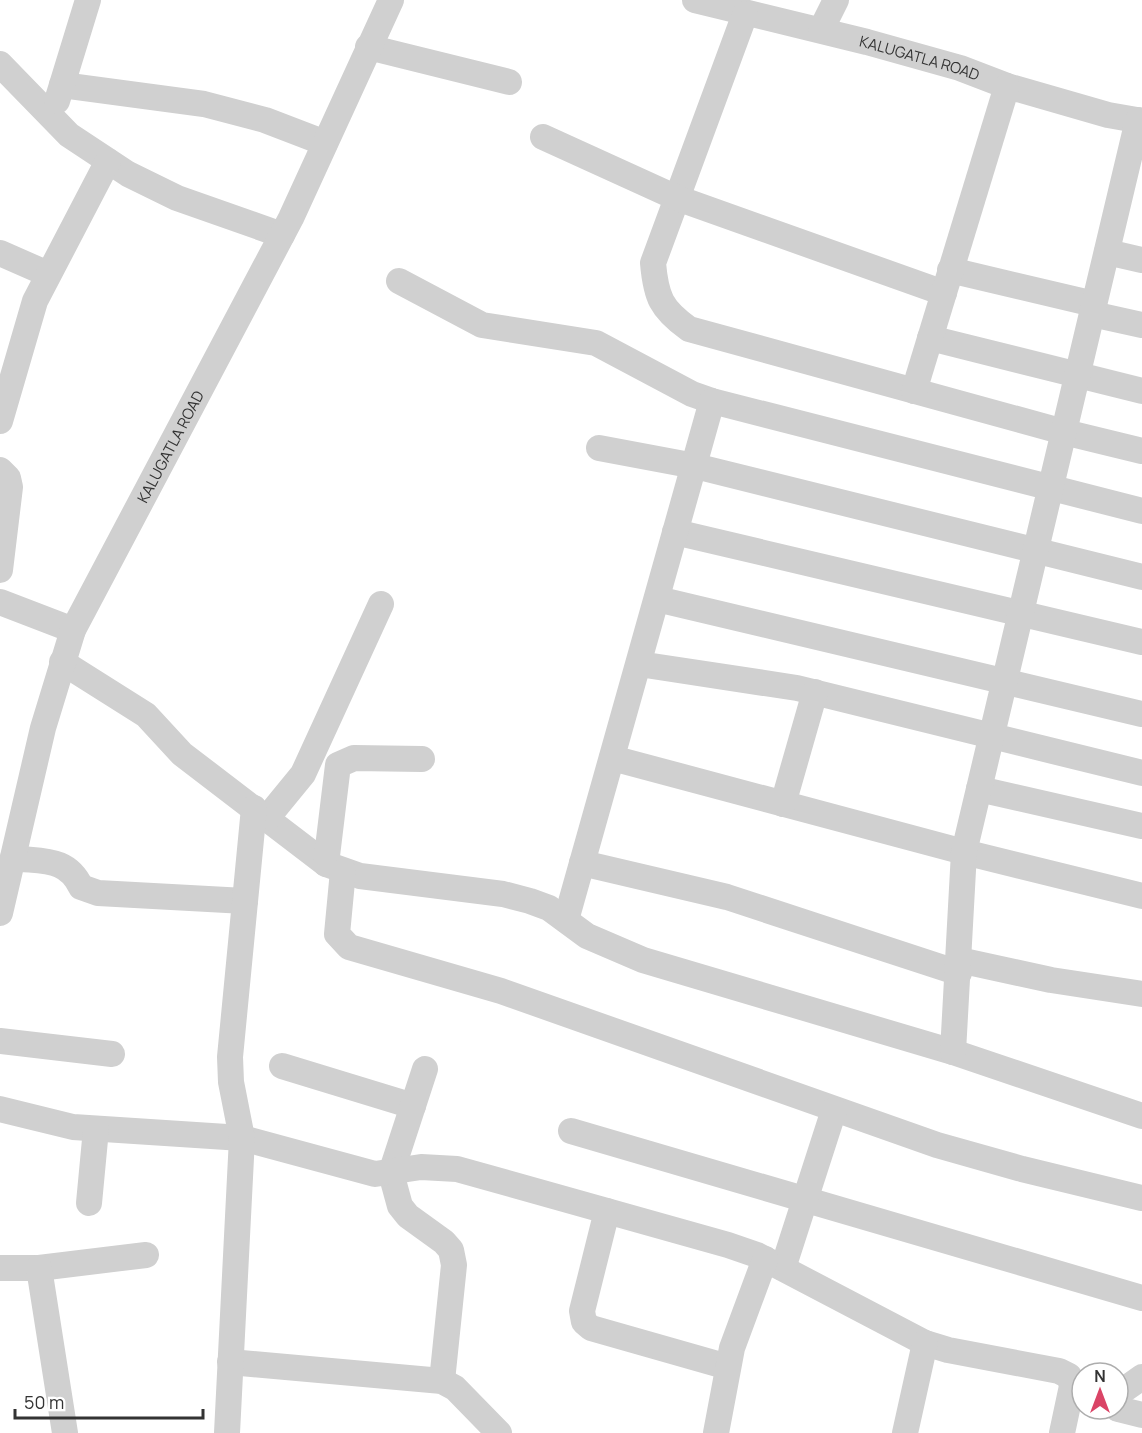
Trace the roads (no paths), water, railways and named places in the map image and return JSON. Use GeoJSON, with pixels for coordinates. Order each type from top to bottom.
{"type":"FeatureCollection","features":[{"type":"Feature","properties":{"kind":"street"},"geometry":{"type":"LineString","coordinates":[[51,118],[88,0]]}},
{"type":"Feature","properties":{"kind":"street","name":"KALUGATLA ROAD"},"geometry":{"type":"LineString","coordinates":[[0,911],[43,728],[73,630],[282,235],[391,0]]}},
{"type":"Feature","properties":{"kind":"street"},"geometry":{"type":"LineString","coordinates":[[821,30],[836,0]]}},
{"type":"Feature","properties":{"kind":"street","name":"KALUGATLA ROAD"},"geometry":{"type":"LineString","coordinates":[[711,2],[745,14],[821,30],[960,68],[1006,86],[1108,115],[1140,121]]}},
{"type":"Feature","properties":{"kind":"street"},"geometry":{"type":"LineString","coordinates":[[745,14],[653,263],[659,302],[672,317],[689,329],[1064,432],[1142,451]]}},
{"type":"Feature","properties":{"kind":"street"},"geometry":{"type":"LineString","coordinates":[[368,47],[508,82]]}},
{"type":"Feature","properties":{"kind":"street"},"geometry":{"type":"LineString","coordinates":[[0,64],[69,135],[151,188],[282,235]]}},
{"type":"Feature","properties":{"kind":"street"},"geometry":{"type":"LineString","coordinates":[[62,85],[204,104],[265,120],[325,143]]}},
{"type":"Feature","properties":{"kind":"street"},"geometry":{"type":"LineString","coordinates":[[914,391],[1006,86]]}},
{"type":"Feature","properties":{"kind":"street"},"geometry":{"type":"LineString","coordinates":[[953,1052],[964,852],[1107,252],[1131,196],[1140,121]]}},
{"type":"Feature","properties":{"kind":"street"},"geometry":{"type":"LineString","coordinates":[[543,137],[677,198],[947,282],[1093,309],[1142,325]]}},
{"type":"Feature","properties":{"kind":"street"},"geometry":{"type":"LineString","coordinates":[[0,421],[35,301],[108,160]]}},
{"type":"Feature","properties":{"kind":"street"},"geometry":{"type":"LineString","coordinates":[[1107,252],[1142,260]]}},
{"type":"Feature","properties":{"kind":"street"},"geometry":{"type":"LineString","coordinates":[[0,253],[48,274]]}},
{"type":"Feature","properties":{"kind":"street"},"geometry":{"type":"LineString","coordinates":[[399,281],[482,325],[596,343],[692,394],[712,401],[1050,490],[1142,511]]}},
{"type":"Feature","properties":{"kind":"street"},"geometry":{"type":"LineString","coordinates":[[930,338],[1142,391]]}},
{"type":"Feature","properties":{"kind":"street"},"geometry":{"type":"LineString","coordinates":[[566,920],[712,401]]}},
{"type":"Feature","properties":{"kind":"street"},"geometry":{"type":"LineString","coordinates":[[599,448],[695,466],[1036,552],[1142,576]]}},
{"type":"Feature","properties":{"kind":"street"},"geometry":{"type":"LineString","coordinates":[[0,470],[8,478],[10,487],[0,570]]}},
{"type":"Feature","properties":{"kind":"street"},"geometry":{"type":"LineString","coordinates":[[675,532],[1142,642]]}},
{"type":"Feature","properties":{"kind":"street"},"geometry":{"type":"LineString","coordinates":[[657,599],[1142,714]]}},
{"type":"Feature","properties":{"kind":"street"},"geometry":{"type":"LineString","coordinates":[[0,602],[73,630]]}},
{"type":"Feature","properties":{"kind":"street"},"geometry":{"type":"LineString","coordinates":[[227,1433],[242,1138],[231,1082],[230,1057],[245,901],[260,813],[303,774],[381,604]]}},
{"type":"Feature","properties":{"kind":"street"},"geometry":{"type":"LineString","coordinates":[[62,662],[146,715],[182,754],[334,868],[360,876],[503,894],[549,908],[587,936],[643,960],[953,1052],[1142,1116]]}},
{"type":"Feature","properties":{"kind":"street"},"geometry":{"type":"LineString","coordinates":[[639,664],[765,682],[815,692],[1142,773]]}},
{"type":"Feature","properties":{"kind":"street"},"geometry":{"type":"LineString","coordinates":[[783,804],[815,692]]}},
{"type":"Feature","properties":{"kind":"street"},"geometry":{"type":"LineString","coordinates":[[422,759],[354,758],[344,760],[338,765],[334,868],[337,934],[349,947],[501,991],[834,1110],[975,1157],[1142,1198]]}},
{"type":"Feature","properties":{"kind":"street"},"geometry":{"type":"LineString","coordinates":[[612,758],[964,852],[1142,896]]}},
{"type":"Feature","properties":{"kind":"street"},"geometry":{"type":"LineString","coordinates":[[979,789],[1142,826]]}},
{"type":"Feature","properties":{"kind":"street"},"geometry":{"type":"LineString","coordinates":[[13,858],[66,866],[74,871],[81,887],[98,893],[245,901]]}},
{"type":"Feature","properties":{"kind":"street"},"geometry":{"type":"LineString","coordinates":[[582,863],[727,897],[959,967],[1142,994]]}},
{"type":"Feature","properties":{"kind":"street"},"geometry":{"type":"LineString","coordinates":[[0,1041],[112,1054]]}},
{"type":"Feature","properties":{"kind":"street"},"geometry":{"type":"LineString","coordinates":[[282,1066],[413,1106]]}},
{"type":"Feature","properties":{"kind":"street"},"geometry":{"type":"LineString","coordinates":[[425,1069],[391,1173],[400,1206],[408,1216],[451,1250],[454,1265],[441,1381]]}},
{"type":"Feature","properties":{"kind":"street"},"geometry":{"type":"LineString","coordinates":[[0,1109],[52,1123],[96,1129],[242,1138],[360,1171],[391,1173],[421,1167],[457,1169],[728,1245],[774,1264],[925,1343],[948,1350],[1059,1371],[1070,1380]]}},
{"type":"Feature","properties":{"kind":"street"},"geometry":{"type":"LineString","coordinates":[[716,1433],[732,1348],[805,1200],[834,1110]]}},
{"type":"Feature","properties":{"kind":"street"},"geometry":{"type":"LineString","coordinates":[[89,1203],[96,1129]]}},
{"type":"Feature","properties":{"kind":"street"},"geometry":{"type":"LineString","coordinates":[[571,1131],[1142,1298]]}},
{"type":"Feature","properties":{"kind":"street"},"geometry":{"type":"LineString","coordinates":[[607,1211],[582,1311],[584,1322],[591,1328],[728,1367]]}},
{"type":"Feature","properties":{"kind":"street"},"geometry":{"type":"LineString","coordinates":[[0,1268],[39,1268],[146,1255]]}},
{"type":"Feature","properties":{"kind":"street"},"geometry":{"type":"LineString","coordinates":[[39,1268],[65,1433]]}},
{"type":"Feature","properties":{"kind":"street"},"geometry":{"type":"LineString","coordinates":[[905,1433],[925,1343]]}},
{"type":"Feature","properties":{"kind":"street"},"geometry":{"type":"LineString","coordinates":[[230,1362],[441,1381],[455,1389],[499,1433]]}},
{"type":"Feature","properties":{"kind":"street"},"geometry":{"type":"LineString","coordinates":[[1062,1433],[1070,1414]]}}]}
